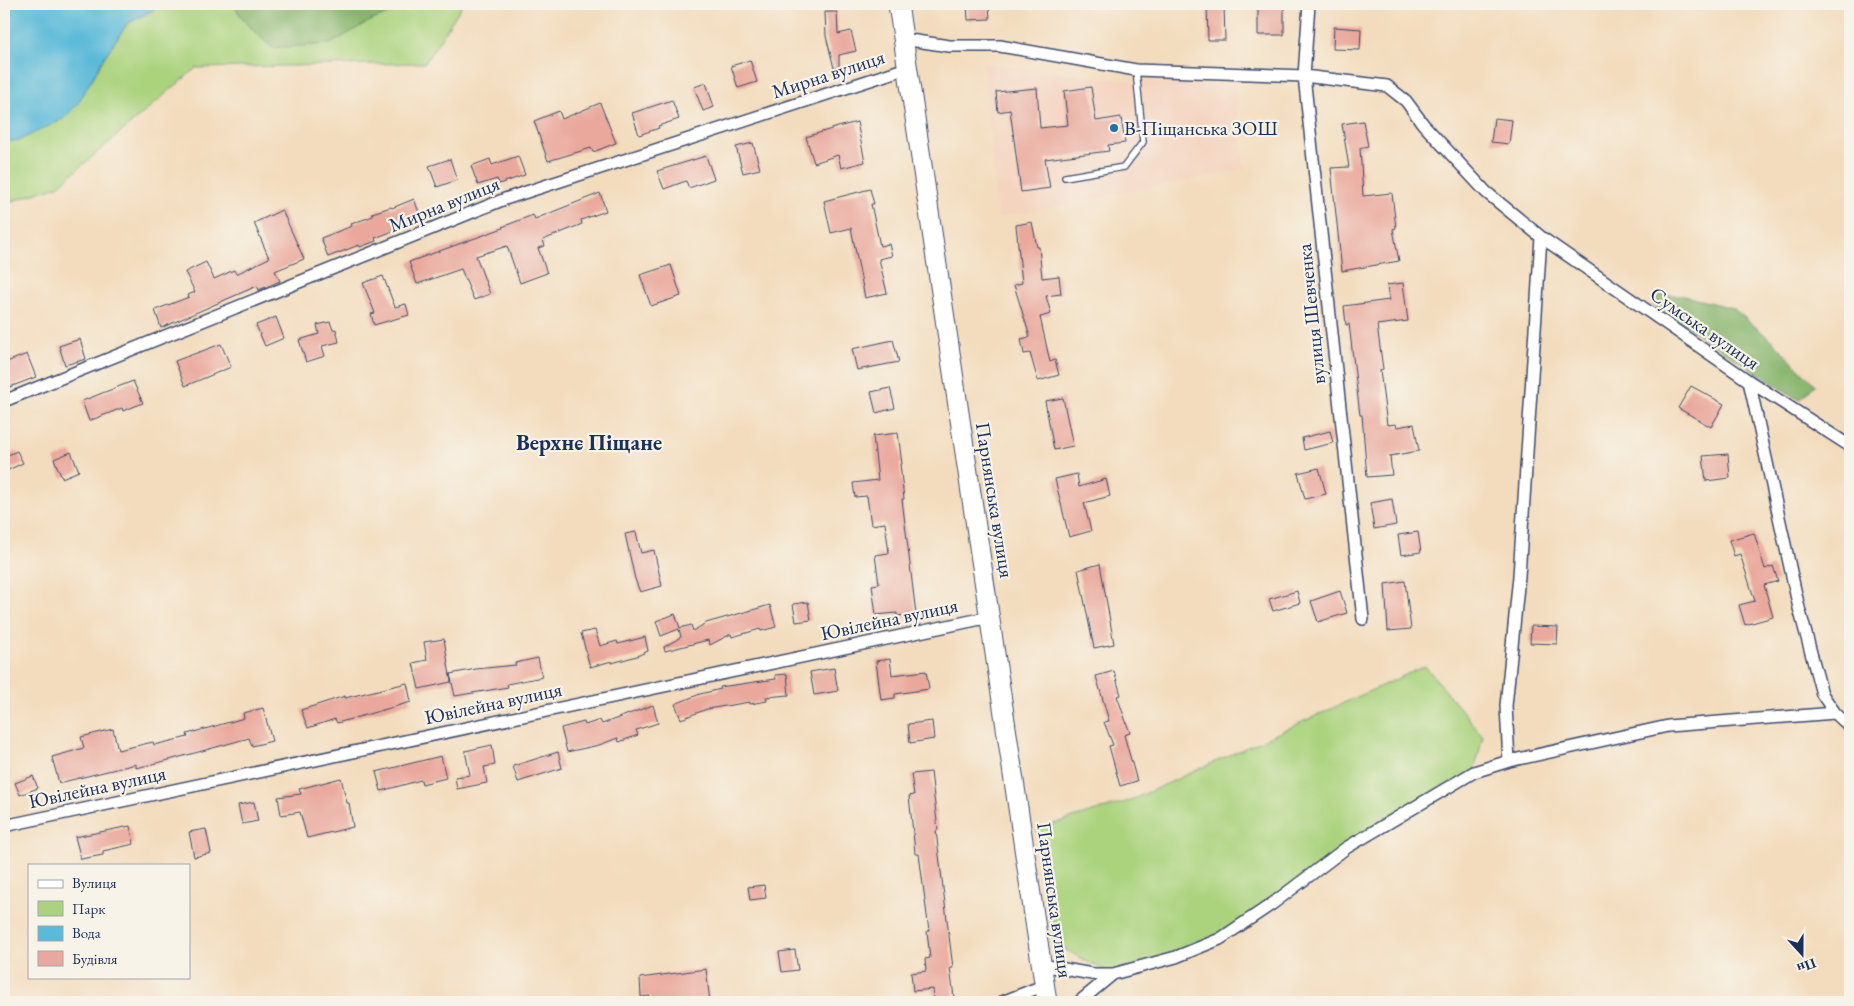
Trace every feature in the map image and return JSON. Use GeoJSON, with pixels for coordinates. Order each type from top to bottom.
{"type":"FeatureCollection","features":[{"type":"Feature","properties":{"kind":"main road","name":"Парнянська вулиця"},"geometry":{"type":"LineString","coordinates":[[898,4],[1046,994]]}},
{"type":"Feature","properties":{"kind":"street","name":"вулиця Шевченка"},"geometry":{"type":"LineString","coordinates":[[1309,4],[1304,76],[1364,620]]}},
{"type":"Feature","properties":{"kind":"street","name":"Сумська вулиця"},"geometry":{"type":"LineString","coordinates":[[903,39],[949,46],[1000,46],[1136,70],[1304,76],[1387,86],[1406,101],[1423,124],[1486,192],[1541,237],[1749,381],[1850,446]]}},
{"type":"Feature","properties":{"kind":"street","name":"Мирна вулиця"},"geometry":{"type":"LineString","coordinates":[[4,401],[505,199],[907,68]]}},
{"type":"Feature","properties":{"kind":"street"},"geometry":{"type":"LineString","coordinates":[[1509,761],[1506,706],[1519,576],[1541,237]]}},
{"type":"Feature","properties":{"kind":"street"},"geometry":{"type":"LineString","coordinates":[[1749,381],[1799,608],[1822,694],[1835,713],[1850,727]]}},
{"type":"Feature","properties":{"kind":"street","name":"Ювілейна вулиця"},"geometry":{"type":"LineString","coordinates":[[4,826],[990,617]]}},
{"type":"Feature","properties":{"kind":"street"},"geometry":{"type":"LineString","coordinates":[[1042,965],[1092,974],[1113,974],[1176,957],[1220,939],[1272,904],[1346,848],[1474,772],[1509,761],[1668,726],[1835,713]]}},
{"type":"Feature","properties":{"kind":"street"},"geometry":{"type":"LineString","coordinates":[[1079,1002],[1113,974]]}},
{"type":"Feature","properties":{"kind":"street"},"geometry":{"type":"LineString","coordinates":[[1002,1002],[1046,994]]}},
{"type":"Feature","properties":{"kind":"lane"},"geometry":{"type":"LineString","coordinates":[[1065,176],[1124,167],[1143,142],[1136,70]]}},
{"type":"Feature","properties":{"kind":"shaded area","name":"В-Піщанська ЗОШ"},"geometry":{"type":"Polygon","coordinates":[[[983,63],[1127,81],[1235,87],[1244,169],[998,218],[983,63]]]}},
{"type":"Feature","properties":{"kind":"green space"},"geometry":{"type":"Polygon","coordinates":[[[168,4],[233,4],[245,22],[370,21],[411,4],[463,4],[425,63],[196,68],[58,186],[4,204],[4,142],[20,140],[91,82],[105,56],[127,24],[168,4]]]}},
{"type":"Feature","properties":{"kind":"green space"},"geometry":{"type":"Polygon","coordinates":[[[233,4],[411,4],[370,21],[330,44],[272,48],[245,22],[233,4]]]}},
{"type":"Feature","properties":{"kind":"green space"},"geometry":{"type":"Polygon","coordinates":[[[1659,295],[1680,295],[1733,308],[1776,344],[1815,385],[1799,400],[1652,304],[1659,295]]]}},
{"type":"Feature","properties":{"kind":"green space"},"geometry":{"type":"Polygon","coordinates":[[[1425,666],[1483,736],[1474,772],[1346,848],[1220,939],[1113,974],[1053,943],[1037,829],[1129,801],[1425,666]]]}},
{"type":"Feature","properties":{"kind":"water"},"geometry":{"type":"Polygon","coordinates":[[[4,4],[168,4],[127,24],[105,56],[77,105],[63,119],[20,140],[4,142],[4,4]]]}},
{"type":"Feature","properties":{"kind":"building"},"geometry":{"type":"Polygon","coordinates":[[[967,4],[989,4],[990,19],[968,20],[967,4]]]}},
{"type":"Feature","properties":{"kind":"building"},"geometry":{"type":"Polygon","coordinates":[[[1207,4],[1224,4],[1225,40],[1208,40],[1207,4]]]}},
{"type":"Feature","properties":{"kind":"building"},"geometry":{"type":"Polygon","coordinates":[[[1284,7],[1284,35],[1258,35],[1258,8],[1284,7]]]}},
{"type":"Feature","properties":{"kind":"building"},"geometry":{"type":"Polygon","coordinates":[[[825,12],[837,12],[838,34],[851,31],[856,51],[839,55],[839,67],[834,68],[826,36],[825,12]]]}},
{"type":"Feature","properties":{"kind":"building"},"geometry":{"type":"Polygon","coordinates":[[[1334,27],[1361,29],[1360,50],[1333,49],[1334,27]]]}},
{"type":"Feature","properties":{"kind":"building"},"geometry":{"type":"Polygon","coordinates":[[[750,60],[757,82],[738,88],[731,66],[750,60]]]}},
{"type":"Feature","properties":{"kind":"building"},"geometry":{"type":"Polygon","coordinates":[[[706,83],[714,107],[703,111],[694,87],[706,83]]]}},
{"type":"Feature","properties":{"kind":"building"},"geometry":{"type":"Polygon","coordinates":[[[1091,87],[1096,121],[1121,117],[1125,143],[1108,145],[1109,151],[1045,159],[1050,188],[1021,192],[1010,110],[998,112],[996,92],[1037,88],[1040,128],[1068,125],[1064,91],[1091,87]]]}},
{"type":"Feature","properties":{"kind":"building"},"geometry":{"type":"Polygon","coordinates":[[[672,100],[679,119],[639,135],[632,113],[672,100]]]}},
{"type":"Feature","properties":{"kind":"building"},"geometry":{"type":"Polygon","coordinates":[[[600,103],[616,143],[593,152],[591,148],[548,161],[534,121],[559,111],[562,119],[600,103]]]}},
{"type":"Feature","properties":{"kind":"building"},"geometry":{"type":"Polygon","coordinates":[[[1494,118],[1512,120],[1509,144],[1491,142],[1494,118]]]}},
{"type":"Feature","properties":{"kind":"building"},"geometry":{"type":"Polygon","coordinates":[[[1363,121],[1368,146],[1360,148],[1363,196],[1392,193],[1396,228],[1393,229],[1399,261],[1342,271],[1331,168],[1349,167],[1342,124],[1363,121]]]}},
{"type":"Feature","properties":{"kind":"building"},"geometry":{"type":"Polygon","coordinates":[[[857,122],[865,162],[841,168],[838,155],[814,163],[806,137],[857,122]]]}},
{"type":"Feature","properties":{"kind":"building"},"geometry":{"type":"Polygon","coordinates":[[[753,143],[760,169],[743,173],[736,147],[753,143]]]}},
{"type":"Feature","properties":{"kind":"building"},"geometry":{"type":"Polygon","coordinates":[[[518,156],[525,175],[499,184],[497,179],[478,185],[471,166],[490,159],[492,165],[518,156]]]}},
{"type":"Feature","properties":{"kind":"building"},"geometry":{"type":"Polygon","coordinates":[[[706,156],[714,179],[689,188],[686,181],[664,189],[657,171],[706,156]]]}},
{"type":"Feature","properties":{"kind":"building"},"geometry":{"type":"Polygon","coordinates":[[[450,159],[457,180],[437,187],[429,166],[450,159]]]}},
{"type":"Feature","properties":{"kind":"building"},"geometry":{"type":"Polygon","coordinates":[[[870,189],[874,204],[871,204],[880,246],[889,244],[892,256],[879,259],[887,293],[865,298],[851,228],[831,233],[824,201],[870,189]]]}},
{"type":"Feature","properties":{"kind":"building"},"geometry":{"type":"Polygon","coordinates":[[[600,193],[606,211],[581,220],[582,224],[543,240],[545,246],[538,248],[547,273],[520,283],[507,246],[476,256],[490,294],[474,300],[461,269],[417,284],[409,262],[503,228],[533,215],[535,219],[600,193]]]}},
{"type":"Feature","properties":{"kind":"building"},"geometry":{"type":"Polygon","coordinates":[[[414,199],[422,220],[375,238],[376,241],[360,247],[359,245],[328,257],[321,238],[373,216],[372,213],[392,208],[414,199]]]}},
{"type":"Feature","properties":{"kind":"building"},"geometry":{"type":"Polygon","coordinates":[[[282,210],[304,259],[275,271],[280,281],[259,290],[257,286],[161,328],[155,310],[189,297],[188,295],[195,292],[185,272],[206,262],[214,279],[234,270],[236,274],[269,258],[254,223],[282,210]]]}},
{"type":"Feature","properties":{"kind":"building"},"geometry":{"type":"Polygon","coordinates":[[[1032,222],[1037,247],[1039,247],[1042,278],[1059,276],[1061,294],[1046,296],[1051,314],[1040,317],[1050,362],[1055,360],[1059,375],[1038,381],[1030,353],[1024,354],[1021,339],[1030,337],[1014,285],[1022,283],[1016,225],[1032,222]]]}},
{"type":"Feature","properties":{"kind":"building"},"geometry":{"type":"Polygon","coordinates":[[[671,265],[681,296],[651,306],[640,275],[671,265]]]}},
{"type":"Feature","properties":{"kind":"building"},"geometry":{"type":"Polygon","coordinates":[[[383,276],[395,307],[406,304],[409,315],[374,325],[371,314],[375,313],[363,283],[383,276]]]}},
{"type":"Feature","properties":{"kind":"building"},"geometry":{"type":"Polygon","coordinates":[[[1403,283],[1408,321],[1377,325],[1383,369],[1380,370],[1387,425],[1396,424],[1397,427],[1414,424],[1419,451],[1390,456],[1392,475],[1367,477],[1362,415],[1360,415],[1349,324],[1346,325],[1344,306],[1389,300],[1387,285],[1403,283]]]}},
{"type":"Feature","properties":{"kind":"building"},"geometry":{"type":"Polygon","coordinates":[[[276,317],[284,338],[265,346],[256,325],[276,317]]]}},
{"type":"Feature","properties":{"kind":"building"},"geometry":{"type":"Polygon","coordinates":[[[330,322],[333,330],[336,329],[339,342],[322,346],[325,356],[306,362],[299,340],[319,334],[317,325],[330,322]]]}},
{"type":"Feature","properties":{"kind":"building"},"geometry":{"type":"Polygon","coordinates":[[[80,339],[86,359],[65,365],[59,346],[80,339]]]}},
{"type":"Feature","properties":{"kind":"building"},"geometry":{"type":"Polygon","coordinates":[[[893,340],[899,362],[857,370],[852,349],[893,340]]]}},
{"type":"Feature","properties":{"kind":"building"},"geometry":{"type":"Polygon","coordinates":[[[221,344],[231,367],[185,386],[175,361],[221,344]]]}},
{"type":"Feature","properties":{"kind":"building"},"geometry":{"type":"Polygon","coordinates":[[[27,354],[36,377],[10,387],[4,371],[4,363],[27,354]]]}},
{"type":"Feature","properties":{"kind":"building"},"geometry":{"type":"Polygon","coordinates":[[[133,381],[143,403],[123,411],[122,408],[89,421],[82,401],[133,381]]]}},
{"type":"Feature","properties":{"kind":"building"},"geometry":{"type":"Polygon","coordinates":[[[1691,386],[1724,404],[1711,427],[1678,408],[1691,386]]]}},
{"type":"Feature","properties":{"kind":"building"},"geometry":{"type":"Polygon","coordinates":[[[890,388],[895,408],[876,413],[871,392],[890,388]]]}},
{"type":"Feature","properties":{"kind":"building"},"geometry":{"type":"Polygon","coordinates":[[[1063,398],[1073,446],[1054,450],[1045,401],[1063,398]]]}},
{"type":"Feature","properties":{"kind":"building"},"geometry":{"type":"Polygon","coordinates":[[[1330,431],[1333,443],[1304,450],[1302,438],[1330,431]]]}},
{"type":"Feature","properties":{"kind":"building"},"geometry":{"type":"Polygon","coordinates":[[[898,433],[902,464],[900,464],[904,499],[902,499],[916,614],[897,616],[897,613],[876,615],[872,585],[879,584],[875,555],[889,553],[885,523],[871,525],[867,496],[855,497],[853,483],[878,480],[873,436],[898,433]]]}},
{"type":"Feature","properties":{"kind":"building"},"geometry":{"type":"Polygon","coordinates":[[[17,451],[23,463],[4,472],[4,457],[17,451]]]}},
{"type":"Feature","properties":{"kind":"building"},"geometry":{"type":"Polygon","coordinates":[[[71,452],[79,471],[62,478],[54,459],[71,452]]]}},
{"type":"Feature","properties":{"kind":"building"},"geometry":{"type":"Polygon","coordinates":[[[1728,454],[1730,478],[1706,481],[1703,456],[1728,454]]]}},
{"type":"Feature","properties":{"kind":"building"},"geometry":{"type":"Polygon","coordinates":[[[1319,468],[1326,494],[1305,499],[1298,473],[1319,468]]]}},
{"type":"Feature","properties":{"kind":"building"},"geometry":{"type":"Polygon","coordinates":[[[1077,474],[1079,487],[1106,479],[1110,496],[1084,503],[1091,531],[1069,537],[1055,479],[1077,474]]]}},
{"type":"Feature","properties":{"kind":"building"},"geometry":{"type":"Polygon","coordinates":[[[1392,499],[1396,525],[1374,529],[1370,503],[1392,499]]]}},
{"type":"Feature","properties":{"kind":"building"},"geometry":{"type":"Polygon","coordinates":[[[636,532],[641,553],[654,550],[662,586],[640,592],[635,579],[625,534],[636,532]]]}},
{"type":"Feature","properties":{"kind":"building"},"geometry":{"type":"Polygon","coordinates":[[[1418,532],[1421,552],[1401,555],[1398,535],[1418,532]]]}},
{"type":"Feature","properties":{"kind":"building"},"geometry":{"type":"Polygon","coordinates":[[[1754,533],[1765,569],[1773,566],[1778,581],[1764,585],[1773,617],[1745,625],[1739,605],[1755,601],[1740,554],[1734,556],[1729,540],[1754,533]]]}},
{"type":"Feature","properties":{"kind":"building"},"geometry":{"type":"Polygon","coordinates":[[[1100,564],[1114,644],[1094,648],[1078,570],[1100,564]]]}},
{"type":"Feature","properties":{"kind":"building"},"geometry":{"type":"Polygon","coordinates":[[[1405,581],[1411,629],[1388,631],[1385,584],[1405,581]]]}},
{"type":"Feature","properties":{"kind":"building"},"geometry":{"type":"Polygon","coordinates":[[[1297,591],[1300,603],[1273,611],[1269,599],[1297,591]]]}},
{"type":"Feature","properties":{"kind":"building"},"geometry":{"type":"Polygon","coordinates":[[[1340,591],[1347,613],[1318,622],[1311,601],[1340,591]]]}},
{"type":"Feature","properties":{"kind":"building"},"geometry":{"type":"Polygon","coordinates":[[[808,602],[811,620],[796,622],[793,604],[808,602]]]}},
{"type":"Feature","properties":{"kind":"building"},"geometry":{"type":"Polygon","coordinates":[[[770,605],[776,627],[761,631],[760,629],[732,637],[731,634],[710,645],[708,640],[665,651],[664,647],[681,637],[679,629],[661,636],[656,621],[675,614],[680,628],[691,625],[693,631],[706,623],[770,605]]]}},
{"type":"Feature","properties":{"kind":"building"},"geometry":{"type":"Polygon","coordinates":[[[1531,626],[1558,627],[1557,644],[1530,643],[1531,626]]]}},
{"type":"Feature","properties":{"kind":"building"},"geometry":{"type":"Polygon","coordinates":[[[595,630],[600,646],[617,641],[618,644],[645,637],[648,651],[612,663],[612,661],[590,667],[581,633],[595,630]]]}},
{"type":"Feature","properties":{"kind":"building"},"geometry":{"type":"Polygon","coordinates":[[[444,639],[451,682],[419,689],[413,663],[427,660],[424,642],[444,639]]]}},
{"type":"Feature","properties":{"kind":"building"},"geometry":{"type":"Polygon","coordinates":[[[538,658],[542,677],[507,684],[508,687],[455,696],[450,674],[516,665],[515,663],[538,658]]]}},
{"type":"Feature","properties":{"kind":"building"},"geometry":{"type":"Polygon","coordinates":[[[890,659],[892,675],[926,671],[929,689],[895,694],[895,698],[881,700],[876,661],[890,659]]]}},
{"type":"Feature","properties":{"kind":"building"},"geometry":{"type":"Polygon","coordinates":[[[834,668],[838,691],[814,695],[810,672],[834,668]]]}},
{"type":"Feature","properties":{"kind":"building"},"geometry":{"type":"Polygon","coordinates":[[[1114,671],[1121,695],[1117,696],[1130,733],[1124,735],[1137,781],[1120,786],[1109,746],[1113,745],[1104,722],[1109,721],[1096,676],[1114,671]]]}},
{"type":"Feature","properties":{"kind":"building"},"geometry":{"type":"Polygon","coordinates":[[[787,674],[789,695],[766,697],[767,701],[707,709],[681,719],[675,704],[700,694],[721,689],[720,687],[776,679],[775,675],[787,674]]]}},
{"type":"Feature","properties":{"kind":"building"},"geometry":{"type":"Polygon","coordinates":[[[407,683],[411,702],[337,723],[335,719],[308,728],[301,710],[345,696],[345,698],[407,683]]]}},
{"type":"Feature","properties":{"kind":"building"},"geometry":{"type":"Polygon","coordinates":[[[653,705],[658,723],[636,730],[638,735],[619,742],[618,738],[599,745],[567,752],[561,728],[584,722],[585,725],[600,720],[602,724],[653,705]]]}},
{"type":"Feature","properties":{"kind":"building"},"geometry":{"type":"Polygon","coordinates":[[[263,708],[272,741],[252,746],[249,738],[136,768],[136,764],[59,783],[52,757],[84,748],[81,737],[113,729],[118,750],[153,742],[154,745],[188,737],[187,734],[244,718],[243,713],[263,708]]]}},
{"type":"Feature","properties":{"kind":"building"},"geometry":{"type":"Polygon","coordinates":[[[932,721],[934,739],[910,743],[908,724],[932,721]]]}},
{"type":"Feature","properties":{"kind":"building"},"geometry":{"type":"Polygon","coordinates":[[[492,745],[495,765],[484,767],[487,783],[457,789],[455,777],[470,775],[465,751],[492,745]]]}},
{"type":"Feature","properties":{"kind":"building"},"geometry":{"type":"Polygon","coordinates":[[[558,752],[562,768],[518,782],[513,766],[558,752]]]}},
{"type":"Feature","properties":{"kind":"building"},"geometry":{"type":"Polygon","coordinates":[[[441,756],[446,778],[422,784],[421,780],[381,791],[376,772],[441,756]]]}},
{"type":"Feature","properties":{"kind":"building"},"geometry":{"type":"Polygon","coordinates":[[[931,772],[938,830],[936,831],[953,968],[950,968],[954,997],[934,1000],[933,989],[913,991],[911,973],[926,971],[925,959],[930,958],[927,931],[929,931],[919,854],[915,854],[909,796],[914,795],[911,774],[931,772]]]}},
{"type":"Feature","properties":{"kind":"building"},"geometry":{"type":"Polygon","coordinates":[[[33,776],[38,788],[20,795],[15,783],[33,776]]]}},
{"type":"Feature","properties":{"kind":"building"},"geometry":{"type":"Polygon","coordinates":[[[341,778],[347,803],[349,803],[353,827],[307,838],[300,812],[281,815],[278,797],[301,794],[299,789],[341,778]]]}},
{"type":"Feature","properties":{"kind":"building"},"geometry":{"type":"Polygon","coordinates":[[[254,802],[258,821],[242,824],[238,805],[254,802]]]}},
{"type":"Feature","properties":{"kind":"building"},"geometry":{"type":"Polygon","coordinates":[[[130,826],[134,844],[103,851],[103,855],[81,859],[75,837],[130,826]]]}},
{"type":"Feature","properties":{"kind":"building"},"geometry":{"type":"Polygon","coordinates":[[[206,829],[211,853],[194,857],[189,832],[206,829]]]}},
{"type":"Feature","properties":{"kind":"building"},"geometry":{"type":"Polygon","coordinates":[[[764,885],[766,898],[750,900],[748,887],[764,885]]]}},
{"type":"Feature","properties":{"kind":"building"},"geometry":{"type":"Polygon","coordinates":[[[795,950],[798,970],[782,972],[779,952],[795,950]]]}},
{"type":"Feature","properties":{"kind":"building"},"geometry":{"type":"Polygon","coordinates":[[[706,969],[710,1002],[651,1002],[650,996],[641,997],[640,978],[706,969]]]}},
{"type":"Feature","properties":{"kind":"place","name":"В-Піщанська ЗОШ"},"geometry":{"type":"Point","coordinates":[1114,128]}},
{"type":"Feature","properties":{"kind":"district","name":"Верхнє Піщане"},"geometry":{"type":"Point","coordinates":[589,442]}}]}
